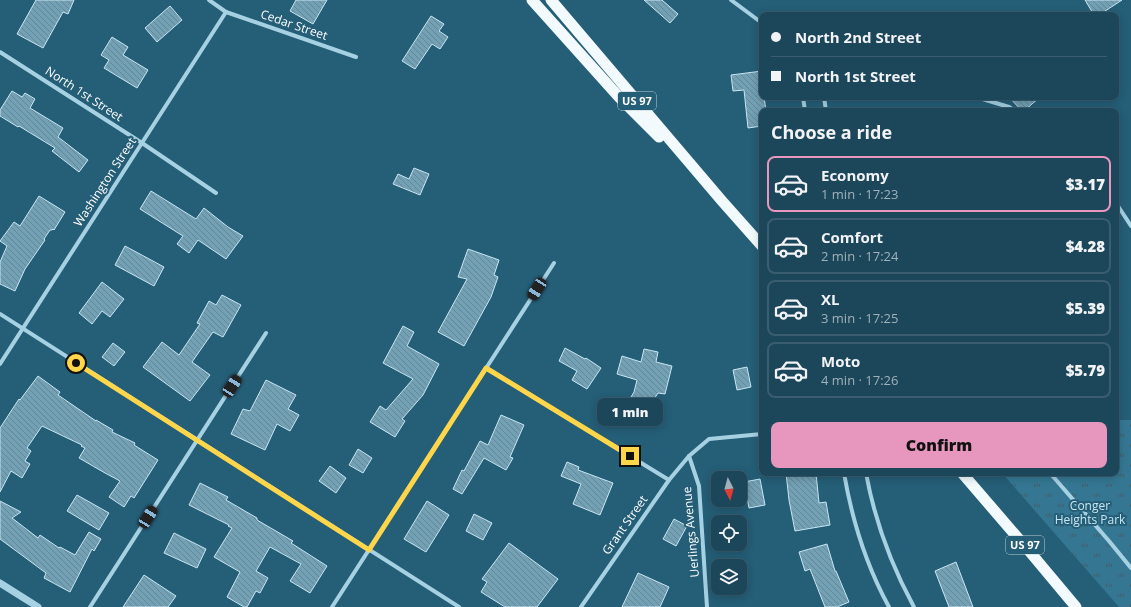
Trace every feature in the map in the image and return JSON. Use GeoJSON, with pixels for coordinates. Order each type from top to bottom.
{"type":"FeatureCollection","features":[{"type":"Feature","properties":{"kind":"highway"},"geometry":{"type":"LineString","coordinates":[[532,0],[619,97],[722,202]]}},
{"type":"Feature","properties":{"kind":"highway","name":"US 97"},"geometry":{"type":"LineString","coordinates":[[551,0],[722,202],[759,243]]}},
{"type":"Feature","properties":{"kind":"highway","name":"US 97"},"geometry":{"type":"LineString","coordinates":[[965,476],[1076,607]]}},
{"type":"Feature","properties":{"kind":"street","name":"Cedar Street"},"geometry":{"type":"LineString","coordinates":[[209,0],[226,12],[356,57]]}},
{"type":"Feature","properties":{"kind":"street"},"geometry":{"type":"LineString","coordinates":[[731,0],[759,21]]}},
{"type":"Feature","properties":{"kind":"street","name":"Washington Street"},"geometry":{"type":"LineString","coordinates":[[0,364],[226,12]]}},
{"type":"Feature","properties":{"kind":"street","name":"North 1st Street"},"geometry":{"type":"LineString","coordinates":[[0,52],[142,143],[216,193]]}},
{"type":"Feature","properties":{"kind":"street"},"geometry":{"type":"LineString","coordinates":[[986,100],[1010,108]]}},
{"type":"Feature","properties":{"kind":"street"},"geometry":{"type":"LineString","coordinates":[[1119,208],[1131,226]]}},
{"type":"Feature","properties":{"kind":"street"},"geometry":{"type":"LineString","coordinates":[[332,607],[554,263]]}},
{"type":"Feature","properties":{"kind":"street"},"geometry":{"type":"LineString","coordinates":[[0,314],[459,607]]}},
{"type":"Feature","properties":{"kind":"street"},"geometry":{"type":"LineString","coordinates":[[90,607],[266,333]]}},
{"type":"Feature","properties":{"kind":"street"},"geometry":{"type":"LineString","coordinates":[[486,368],[669,480]]}},
{"type":"Feature","properties":{"kind":"street"},"geometry":{"type":"LineString","coordinates":[[689,456],[709,439],[759,434]]}},
{"type":"Feature","properties":{"kind":"street","name":"Grant Street"},"geometry":{"type":"LineString","coordinates":[[581,607],[669,480],[689,456]]}},
{"type":"Feature","properties":{"kind":"street","name":"Uerlings Avenue"},"geometry":{"type":"LineString","coordinates":[[689,456],[699,486],[708,607]]}},
{"type":"Feature","properties":{"kind":"street"},"geometry":{"type":"LineString","coordinates":[[845,476],[854,520],[863,549],[874,577],[889,607]]}},
{"type":"Feature","properties":{"kind":"street"},"geometry":{"type":"LineString","coordinates":[[867,476],[875,514],[884,542],[894,568],[914,607]]}},
{"type":"Feature","properties":{"kind":"street"},"geometry":{"type":"LineString","coordinates":[[1053,476],[1131,568]]}},
{"type":"Feature","properties":{"kind":"street"},"geometry":{"type":"LineString","coordinates":[[0,583],[38,607]]}},
{"type":"Feature","properties":{"kind":"green space","name":"Conger Heights Park"},"geometry":{"type":"Polygon","coordinates":[[[1119,420],[1131,420],[1131,607],[1119,607],[1005,476],[1119,476],[1119,420]]]}},
{"type":"Feature","properties":{"kind":"building"},"geometry":{"type":"Polygon","coordinates":[[[36,0],[74,0],[68,14],[63,12],[43,48],[17,34],[36,0]]]}},
{"type":"Feature","properties":{"kind":"building"},"geometry":{"type":"Polygon","coordinates":[[[296,0],[327,0],[313,24],[290,11],[296,0]]]}},
{"type":"Feature","properties":{"kind":"building"},"geometry":{"type":"Polygon","coordinates":[[[644,0],[662,0],[678,14],[670,23],[644,0]]]}},
{"type":"Feature","properties":{"kind":"building"},"geometry":{"type":"Polygon","coordinates":[[[1085,0],[1122,0],[1104,12],[1092,12],[1085,0]]]}},
{"type":"Feature","properties":{"kind":"building"},"geometry":{"type":"Polygon","coordinates":[[[170,6],[182,20],[157,42],[145,28],[170,6]]]}},
{"type":"Feature","properties":{"kind":"building"},"geometry":{"type":"Polygon","coordinates":[[[431,16],[444,24],[439,31],[448,37],[440,49],[432,44],[415,69],[402,61],[431,16]]]}},
{"type":"Feature","properties":{"kind":"building"},"geometry":{"type":"Polygon","coordinates":[[[112,37],[128,47],[123,55],[148,70],[137,88],[104,68],[109,60],[101,55],[112,37]]]}},
{"type":"Feature","properties":{"kind":"building"},"geometry":{"type":"Polygon","coordinates":[[[759,71],[759,100],[764,100],[766,108],[759,108],[759,126],[748,128],[744,90],[733,91],[731,75],[759,71]]]}},
{"type":"Feature","properties":{"kind":"building"},"geometry":{"type":"Polygon","coordinates":[[[12,91],[22,97],[25,93],[35,99],[30,108],[63,128],[58,137],[88,160],[79,172],[52,151],[55,148],[0,116],[0,110],[12,91]]]}},
{"type":"Feature","properties":{"kind":"building"},"geometry":{"type":"Polygon","coordinates":[[[1012,100],[1037,100],[1027,108],[1019,108],[1012,100]]]}},
{"type":"Feature","properties":{"kind":"building"},"geometry":{"type":"Polygon","coordinates":[[[414,168],[429,174],[420,195],[393,184],[398,174],[409,179],[414,168]]]}},
{"type":"Feature","properties":{"kind":"building"},"geometry":{"type":"Polygon","coordinates":[[[151,191],[196,219],[204,208],[228,227],[243,236],[226,259],[198,240],[189,253],[177,244],[183,236],[140,209],[151,191]]]}},
{"type":"Feature","properties":{"kind":"building"},"geometry":{"type":"Polygon","coordinates":[[[39,196],[65,212],[54,230],[50,230],[25,269],[15,291],[0,284],[0,262],[7,246],[0,241],[14,222],[20,226],[39,196]]]}},
{"type":"Feature","properties":{"kind":"building"},"geometry":{"type":"Polygon","coordinates":[[[125,246],[164,267],[154,286],[115,265],[125,246]]]}},
{"type":"Feature","properties":{"kind":"building"},"geometry":{"type":"Polygon","coordinates":[[[468,249],[499,260],[494,275],[498,277],[491,297],[464,346],[438,332],[467,279],[458,277],[468,249]]]}},
{"type":"Feature","properties":{"kind":"building"},"geometry":{"type":"Polygon","coordinates":[[[102,282],[124,299],[110,317],[102,311],[92,324],[79,313],[102,282]]]}},
{"type":"Feature","properties":{"kind":"building"},"geometry":{"type":"Polygon","coordinates":[[[222,295],[241,305],[223,337],[213,332],[192,362],[210,375],[190,401],[143,367],[162,342],[179,355],[200,324],[197,323],[209,301],[216,305],[222,295]]]}},
{"type":"Feature","properties":{"kind":"building"},"geometry":{"type":"Polygon","coordinates":[[[403,326],[414,332],[407,346],[439,364],[423,395],[402,419],[405,421],[395,437],[370,422],[380,406],[386,410],[413,379],[383,363],[403,326]]]}},
{"type":"Feature","properties":{"kind":"building"},"geometry":{"type":"Polygon","coordinates":[[[113,343],[125,352],[114,366],[102,357],[113,343]]]}},
{"type":"Feature","properties":{"kind":"building"},"geometry":{"type":"Polygon","coordinates":[[[565,348],[585,359],[586,358],[601,368],[587,389],[572,380],[577,371],[559,361],[565,348]]]}},
{"type":"Feature","properties":{"kind":"building"},"geometry":{"type":"Polygon","coordinates":[[[644,349],[658,352],[656,362],[672,366],[665,394],[658,393],[640,421],[623,410],[634,392],[637,380],[617,374],[622,356],[641,362],[644,349]]]}},
{"type":"Feature","properties":{"kind":"building"},"geometry":{"type":"Polygon","coordinates":[[[747,367],[751,387],[737,390],[733,370],[747,367]]]}},
{"type":"Feature","properties":{"kind":"building"},"geometry":{"type":"Polygon","coordinates":[[[38,376],[60,392],[58,395],[96,421],[113,430],[112,432],[135,443],[134,445],[158,460],[134,498],[131,496],[124,507],[109,497],[120,481],[79,458],[85,448],[81,446],[82,445],[42,426],[27,448],[31,451],[25,461],[30,464],[22,478],[11,471],[0,492],[0,428],[19,399],[20,400],[38,376]]]}},
{"type":"Feature","properties":{"kind":"building"},"geometry":{"type":"Polygon","coordinates":[[[266,380],[296,395],[288,409],[299,415],[290,431],[277,424],[265,450],[231,434],[243,409],[250,411],[266,380]]]}},
{"type":"Feature","properties":{"kind":"building"},"geometry":{"type":"Polygon","coordinates":[[[501,415],[524,425],[510,457],[513,458],[506,470],[484,458],[462,494],[453,489],[462,470],[464,471],[480,441],[488,445],[501,415]]]}},
{"type":"Feature","properties":{"kind":"building"},"geometry":{"type":"Polygon","coordinates":[[[358,449],[372,458],[363,473],[349,465],[358,449]]]}},
{"type":"Feature","properties":{"kind":"building"},"geometry":{"type":"Polygon","coordinates":[[[567,462],[579,467],[578,470],[613,483],[600,515],[573,504],[581,484],[561,476],[567,462]]]}},
{"type":"Feature","properties":{"kind":"building"},"geometry":{"type":"Polygon","coordinates":[[[330,466],[346,478],[336,493],[319,481],[330,466]]]}},
{"type":"Feature","properties":{"kind":"building"},"geometry":{"type":"Polygon","coordinates":[[[786,476],[816,476],[819,503],[826,502],[830,525],[795,531],[786,476]]]}},
{"type":"Feature","properties":{"kind":"building"},"geometry":{"type":"Polygon","coordinates":[[[760,479],[765,505],[749,508],[747,498],[747,481],[760,479]]]}},
{"type":"Feature","properties":{"kind":"building"},"geometry":{"type":"Polygon","coordinates":[[[200,483],[228,497],[226,500],[293,541],[291,543],[327,566],[310,593],[290,581],[301,564],[270,547],[256,571],[268,578],[260,593],[256,591],[247,607],[244,607],[227,597],[240,572],[214,557],[232,528],[228,526],[229,525],[189,505],[200,483]]]}},
{"type":"Feature","properties":{"kind":"building"},"geometry":{"type":"Polygon","coordinates":[[[77,495],[109,513],[99,530],[67,511],[77,495]]]}},
{"type":"Feature","properties":{"kind":"building"},"geometry":{"type":"Polygon","coordinates":[[[0,501],[21,512],[12,518],[38,538],[40,535],[59,548],[60,547],[75,555],[89,532],[101,539],[94,551],[92,549],[70,592],[44,578],[46,573],[0,539],[0,501]]]}},
{"type":"Feature","properties":{"kind":"building"},"geometry":{"type":"Polygon","coordinates":[[[427,501],[449,515],[426,552],[404,539],[427,501]]]}},
{"type":"Feature","properties":{"kind":"building"},"geometry":{"type":"Polygon","coordinates":[[[474,514],[492,523],[483,540],[466,531],[474,514]]]}},
{"type":"Feature","properties":{"kind":"building"},"geometry":{"type":"Polygon","coordinates":[[[674,519],[687,526],[676,546],[663,539],[674,519]]]}},
{"type":"Feature","properties":{"kind":"building"},"geometry":{"type":"Polygon","coordinates":[[[174,533],[206,549],[197,568],[164,553],[174,533]]]}},
{"type":"Feature","properties":{"kind":"building"},"geometry":{"type":"Polygon","coordinates":[[[509,543],[558,579],[537,607],[505,607],[481,592],[487,582],[482,579],[509,543]]]}},
{"type":"Feature","properties":{"kind":"building"},"geometry":{"type":"Polygon","coordinates":[[[827,544],[835,571],[849,602],[837,607],[825,607],[810,569],[805,571],[799,552],[827,544]]]}},
{"type":"Feature","properties":{"kind":"building"},"geometry":{"type":"Polygon","coordinates":[[[956,562],[973,607],[949,607],[935,571],[956,562]]]}},
{"type":"Feature","properties":{"kind":"building"},"geometry":{"type":"Polygon","coordinates":[[[638,573],[669,587],[660,607],[622,607],[638,573]]]}},
{"type":"Feature","properties":{"kind":"building"},"geometry":{"type":"Polygon","coordinates":[[[144,575],[176,596],[168,607],[123,607],[144,575]]]}},
{"type":"Feature","properties":{"kind":"route"},"geometry":{"type":"LineString","coordinates":[[76,363],[369,550],[486,368],[630,456]]}}]}
